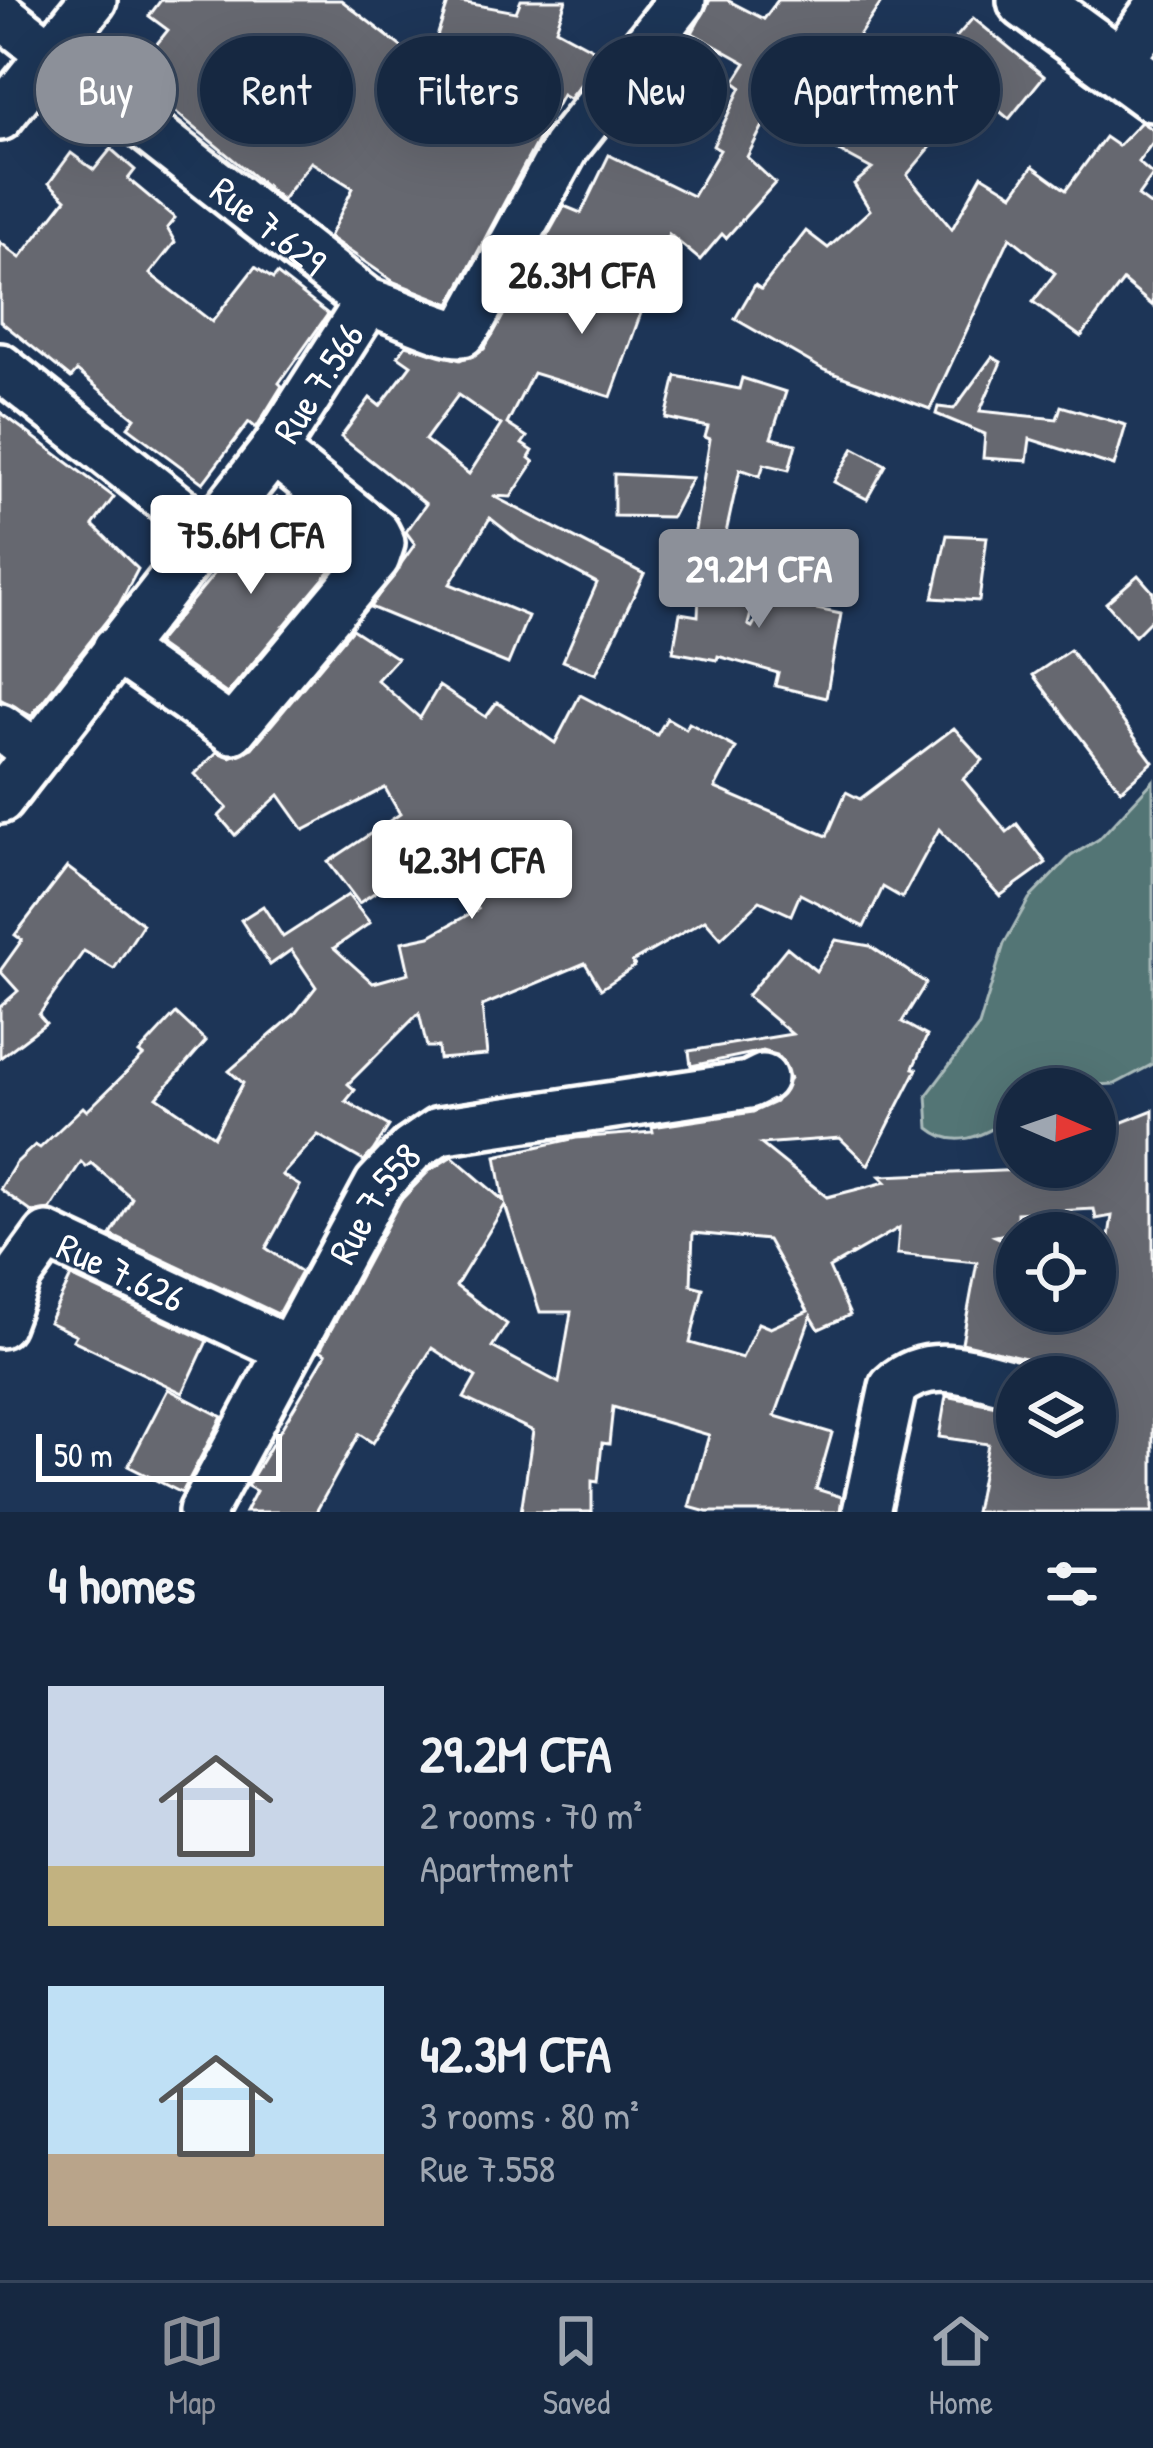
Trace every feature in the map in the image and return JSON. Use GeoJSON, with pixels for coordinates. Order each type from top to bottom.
{"type":"FeatureCollection","features":[{"type":"Feature","properties":{"kind":"main road"},"geometry":{"type":"LineString","coordinates":[[1027,0],[1134,79]]}},
{"type":"Feature","properties":{"kind":"street"},"geometry":{"type":"LineString","coordinates":[[63,36],[93,0]]}},
{"type":"Feature","properties":{"kind":"street","name":"Rue 7.629"},"geometry":{"type":"LineString","coordinates":[[167,144],[368,302],[406,312],[446,334],[462,333],[565,148],[682,0]]}},
{"type":"Feature","properties":{"kind":"street","name":"Rue 7.629"},"geometry":{"type":"LineString","coordinates":[[0,14],[36,41]]}},
{"type":"Feature","properties":{"kind":"street"},"geometry":{"type":"LineString","coordinates":[[1134,79],[1153,14]]}},
{"type":"Feature","properties":{"kind":"street"},"geometry":{"type":"LineString","coordinates":[[0,117],[36,70]]}},
{"type":"Feature","properties":{"kind":"street","name":"Rue 7.566"},"geometry":{"type":"LineString","coordinates":[[0,800],[18,740],[116,649],[273,451],[368,302]]}},
{"type":"Feature","properties":{"kind":"street"},"geometry":{"type":"LineString","coordinates":[[0,367],[206,531]]}},
{"type":"Feature","properties":{"kind":"street"},"geometry":{"type":"LineString","coordinates":[[116,649],[232,730],[376,558],[381,543],[376,533],[273,451]]}},
{"type":"Feature","properties":{"kind":"street","name":"Rue 7.558"},"geometry":{"type":"LineString","coordinates":[[202,1512],[378,1185],[411,1150],[439,1130],[749,1085],[763,1078]]}},
{"type":"Feature","properties":{"kind":"street","name":"Rue 7.626"},"geometry":{"type":"LineString","coordinates":[[0,1324],[18,1276],[47,1236],[288,1348]]}},
{"type":"Feature","properties":{"kind":"street"},"geometry":{"type":"LineString","coordinates":[[866,1512],[893,1387],[927,1366],[996,1380]]}},
{"type":"Feature","properties":{"kind":"green space"},"geometry":{"type":"Polygon","coordinates":[[[1153,781],[1153,1064],[1116,1083],[1116,1068],[996,1068],[996,1126],[962,1139],[940,1135],[929,1128],[927,1095],[979,1026],[1004,944],[1029,899],[1071,856],[1099,839],[1153,781]]]}},
{"type":"Feature","properties":{"kind":"building"},"geometry":{"type":"Polygon","coordinates":[[[161,0],[341,0],[387,36],[377,36],[377,144],[536,144],[450,304],[394,282],[329,237],[353,188],[311,162],[282,200],[214,144],[353,144],[353,36],[200,36],[200,132],[176,112],[176,36],[163,36],[168,30],[149,16],[161,0]]]}},
{"type":"Feature","properties":{"kind":"building"},"geometry":{"type":"Polygon","coordinates":[[[449,0],[516,12],[521,0],[566,0],[556,29],[585,45],[585,79],[569,99],[562,95],[561,36],[437,36],[449,0]]]}},
{"type":"Feature","properties":{"kind":"building"},"geometry":{"type":"Polygon","coordinates":[[[710,0],[727,0],[764,19],[778,0],[883,0],[859,36],[751,36],[754,144],[747,157],[775,183],[700,260],[669,234],[611,397],[533,373],[507,424],[527,437],[522,444],[533,451],[529,458],[534,462],[511,497],[493,496],[644,574],[596,674],[563,661],[597,583],[519,541],[490,518],[450,584],[528,616],[508,664],[370,607],[415,544],[406,532],[426,504],[341,437],[370,398],[380,406],[411,365],[398,356],[406,345],[460,360],[484,349],[564,206],[581,213],[609,155],[693,196],[720,150],[714,144],[727,144],[727,116],[741,87],[734,82],[746,63],[727,52],[727,36],[692,33],[710,0]],[[458,395],[425,440],[469,474],[501,425],[458,395]]]}},
{"type":"Feature","properties":{"kind":"building"},"geometry":{"type":"Polygon","coordinates":[[[973,18],[995,36],[957,36],[973,18]]]}},
{"type":"Feature","properties":{"kind":"building"},"geometry":{"type":"Polygon","coordinates":[[[1000,40],[1044,76],[1009,119],[1000,111],[1000,40]]]}},
{"type":"Feature","properties":{"kind":"building"},"geometry":{"type":"Polygon","coordinates":[[[1141,122],[1153,130],[1153,142],[1138,162],[1153,175],[1138,196],[1153,207],[1153,306],[1123,281],[1081,337],[1033,302],[1055,273],[1010,237],[930,409],[824,370],[735,319],[755,285],[761,289],[806,231],[828,248],[870,210],[854,184],[872,169],[835,149],[838,144],[933,144],[907,175],[952,229],[982,175],[1013,194],[1033,166],[1066,190],[1105,137],[1118,146],[1141,122]]]}},
{"type":"Feature","properties":{"kind":"building"},"geometry":{"type":"Polygon","coordinates":[[[111,149],[135,170],[128,179],[175,218],[167,228],[175,242],[150,274],[212,322],[255,267],[273,279],[277,274],[328,314],[279,383],[282,386],[256,428],[249,422],[203,483],[128,427],[135,418],[77,371],[71,378],[0,321],[0,242],[20,258],[66,199],[49,183],[71,153],[94,170],[111,149]]]}},
{"type":"Feature","properties":{"kind":"building"},"geometry":{"type":"Polygon","coordinates":[[[992,357],[1001,362],[980,411],[1057,419],[1061,406],[1126,425],[1114,466],[1030,439],[1027,461],[983,458],[985,434],[936,414],[938,407],[954,409],[992,357]]]}},
{"type":"Feature","properties":{"kind":"building"},"geometry":{"type":"Polygon","coordinates":[[[676,376],[739,389],[742,378],[786,392],[771,438],[796,444],[789,470],[764,464],[760,476],[740,469],[724,542],[694,536],[710,439],[705,437],[708,427],[666,418],[676,376]]]}},
{"type":"Feature","properties":{"kind":"building"},"geometry":{"type":"Polygon","coordinates":[[[0,412],[114,497],[93,525],[138,569],[119,605],[31,716],[0,699],[0,412]]]}},
{"type":"Feature","properties":{"kind":"building"},"geometry":{"type":"Polygon","coordinates":[[[854,448],[886,465],[867,499],[834,482],[854,448]]]}},
{"type":"Feature","properties":{"kind":"building"},"geometry":{"type":"Polygon","coordinates":[[[614,474],[692,478],[672,517],[614,516],[614,474]]]}},
{"type":"Feature","properties":{"kind":"building"},"geometry":{"type":"Polygon","coordinates":[[[277,498],[335,546],[330,551],[340,559],[227,694],[156,644],[277,498]]]}},
{"type":"Feature","properties":{"kind":"building"},"geometry":{"type":"Polygon","coordinates":[[[947,535],[987,537],[979,601],[933,598],[947,535]]]}},
{"type":"Feature","properties":{"kind":"building"},"geometry":{"type":"Polygon","coordinates":[[[701,557],[761,573],[748,625],[752,627],[768,599],[841,614],[826,698],[775,686],[778,673],[718,656],[717,660],[673,652],[680,613],[698,616],[701,557]]]}},
{"type":"Feature","properties":{"kind":"building"},"geometry":{"type":"Polygon","coordinates":[[[1138,575],[1153,592],[1153,618],[1135,636],[1106,603],[1138,575]]]}},
{"type":"Feature","properties":{"kind":"building"},"geometry":{"type":"Polygon","coordinates":[[[352,629],[397,658],[377,680],[420,718],[439,686],[486,717],[497,702],[555,743],[580,695],[657,735],[667,718],[686,729],[689,723],[736,748],[715,788],[827,836],[846,792],[860,799],[954,728],[983,760],[963,779],[1007,832],[1017,824],[1046,863],[1000,896],[939,829],[902,898],[883,887],[864,927],[800,894],[791,915],[760,901],[721,938],[705,920],[632,962],[635,966],[601,989],[585,963],[482,1006],[487,1055],[439,1059],[438,1047],[427,1047],[419,1013],[348,1084],[355,1090],[346,1101],[389,1126],[373,1151],[364,1161],[318,1135],[282,1175],[300,1186],[266,1248],[301,1272],[278,1314],[111,1235],[132,1198],[91,1163],[86,1167],[81,1162],[50,1210],[33,1213],[0,1189],[16,1163],[35,1145],[40,1148],[83,1107],[87,1111],[143,1056],[139,1053],[176,1013],[206,1041],[157,1097],[214,1136],[243,1083],[229,1071],[294,1015],[316,987],[291,950],[270,965],[241,920],[263,906],[283,937],[348,895],[370,923],[334,948],[373,983],[409,973],[402,942],[430,936],[478,909],[443,860],[409,891],[397,878],[359,903],[328,862],[400,814],[385,788],[304,830],[279,795],[235,835],[219,816],[227,808],[195,774],[217,752],[230,757],[252,748],[352,629]]]}},
{"type":"Feature","properties":{"kind":"building"},"geometry":{"type":"Polygon","coordinates":[[[1070,650],[1153,762],[1121,790],[1033,675],[1070,650]]]}},
{"type":"Feature","properties":{"kind":"building"},"geometry":{"type":"Polygon","coordinates":[[[67,867],[143,924],[114,969],[84,951],[39,1015],[46,1023],[0,1058],[0,1007],[18,991],[0,971],[22,940],[15,935],[67,867]]]}},
{"type":"Feature","properties":{"kind":"building"},"geometry":{"type":"Polygon","coordinates":[[[836,940],[870,946],[926,983],[902,1022],[927,1036],[913,1068],[917,1069],[868,1165],[840,1138],[761,1144],[827,1197],[886,1182],[880,1176],[996,1171],[996,1188],[1116,1188],[1116,1125],[1153,1110],[1153,1512],[975,1512],[988,1444],[939,1437],[946,1396],[996,1406],[996,1476],[1116,1476],[1116,1356],[1017,1356],[962,1343],[977,1262],[897,1254],[899,1228],[829,1268],[850,1315],[819,1329],[811,1316],[775,1416],[832,1433],[816,1489],[842,1497],[840,1512],[707,1512],[689,1507],[709,1435],[613,1407],[609,1444],[602,1443],[598,1482],[592,1481],[592,1512],[521,1512],[533,1431],[464,1398],[476,1377],[432,1348],[373,1443],[359,1434],[316,1512],[245,1512],[256,1491],[247,1486],[326,1354],[320,1350],[400,1201],[429,1171],[452,1156],[504,1201],[496,1156],[576,1138],[653,1132],[652,1127],[753,1112],[775,1102],[790,1078],[777,1055],[763,1051],[691,1066],[689,1051],[792,1034],[747,996],[787,947],[816,971],[836,940]],[[505,1205],[456,1286],[507,1324],[492,1347],[559,1383],[571,1312],[540,1312],[505,1205]],[[693,1233],[691,1285],[703,1288],[690,1343],[742,1358],[758,1323],[770,1328],[808,1311],[768,1240],[693,1233]]]}},
{"type":"Feature","properties":{"kind":"building"},"geometry":{"type":"Polygon","coordinates":[[[71,1277],[207,1341],[183,1393],[73,1340],[76,1335],[49,1322],[71,1277]]]}},
{"type":"Feature","properties":{"kind":"building"},"geometry":{"type":"Polygon","coordinates":[[[168,1389],[222,1417],[182,1493],[128,1466],[168,1389]]]}}]}
